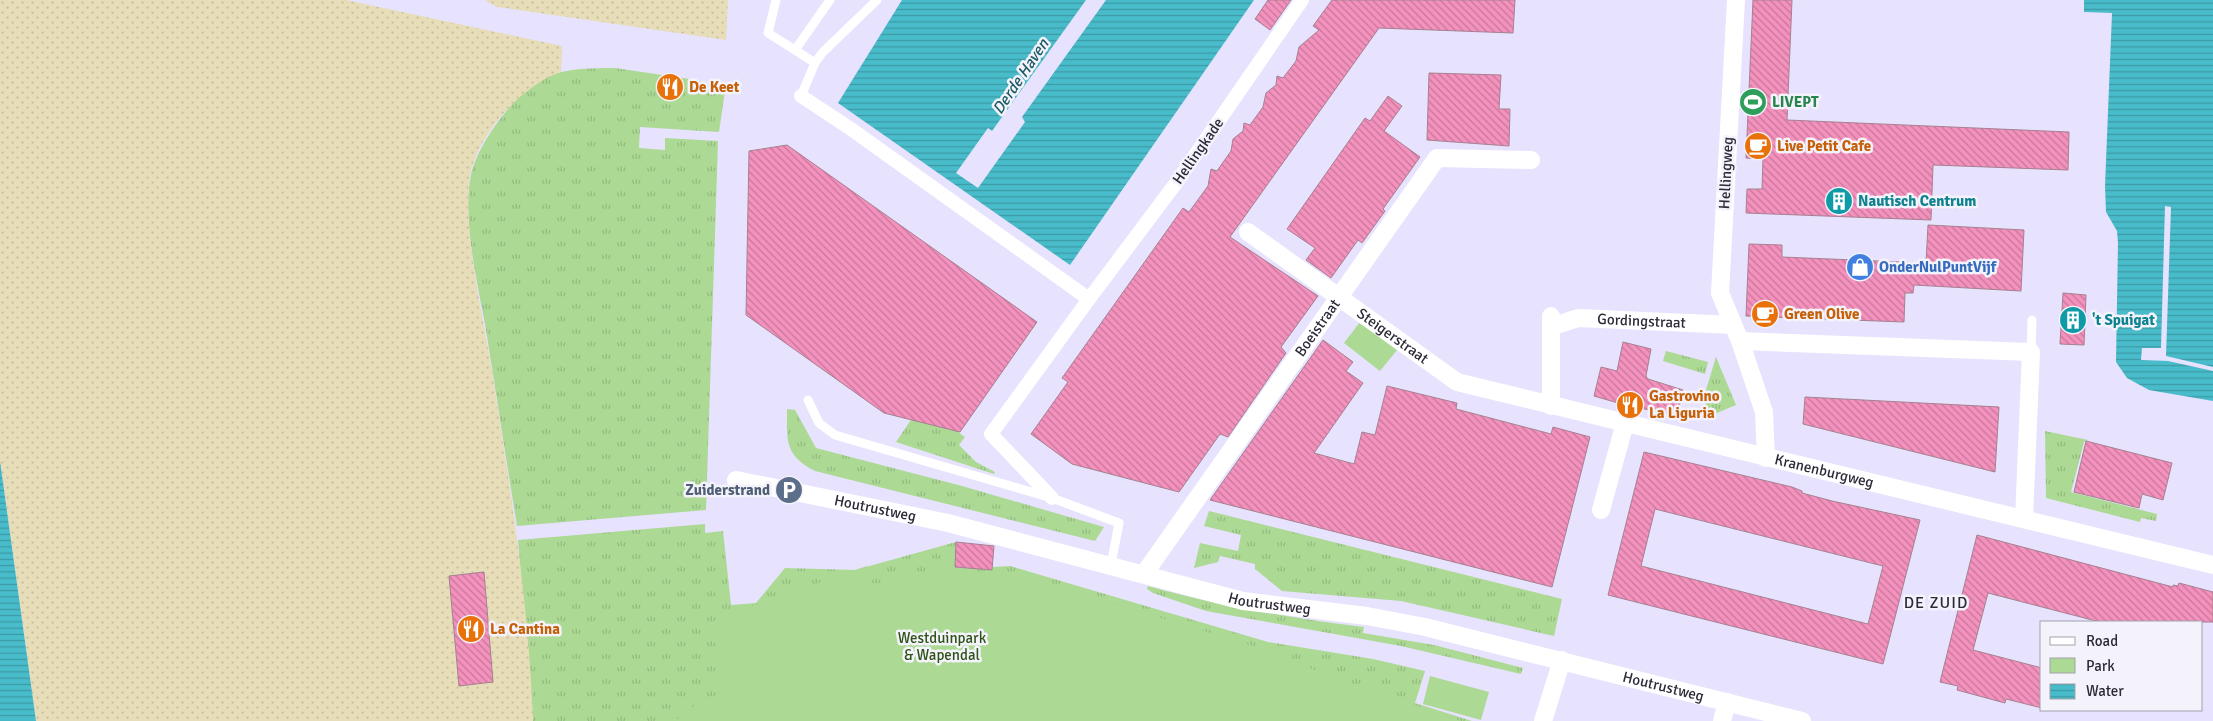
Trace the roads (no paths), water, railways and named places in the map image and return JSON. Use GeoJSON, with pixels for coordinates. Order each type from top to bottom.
{"type":"FeatureCollection","features":[{"type":"Feature","properties":{"kind":"street","name":"Hellingkade"},"geometry":{"type":"LineString","coordinates":[[1052,498],[991,434],[1176,183],[1302,0]]}},
{"type":"Feature","properties":{"kind":"street","name":"Hellingweg"},"geometry":{"type":"LineString","coordinates":[[1736,0],[1720,293],[1737,333],[1764,412],[1766,458]]}},
{"type":"Feature","properties":{"kind":"street"},"geometry":{"type":"LineString","coordinates":[[800,96],[851,128],[1089,299]]}},
{"type":"Feature","properties":{"kind":"street","name":"Boeistraat"},"geometry":{"type":"LineString","coordinates":[[1144,574],[1437,158],[1531,160]]}},
{"type":"Feature","properties":{"kind":"street","name":"Steigerstraat"},"geometry":{"type":"LineString","coordinates":[[1248,232],[1457,382],[1551,406]]}},
{"type":"Feature","properties":{"kind":"street","name":"Gordingstraat"},"geometry":{"type":"LineString","coordinates":[[1551,406],[1551,321],[1578,318],[1737,333]]}},
{"type":"Feature","properties":{"kind":"street"},"geometry":{"type":"LineString","coordinates":[[1737,333],[2031,352],[2024,519]]}},
{"type":"Feature","properties":{"kind":"street","name":"Kranenburgweg"},"geometry":{"type":"LineString","coordinates":[[1551,406],[2213,564]]}},
{"type":"Feature","properties":{"kind":"street"},"geometry":{"type":"LineString","coordinates":[[1601,510],[1625,423]]}},
{"type":"Feature","properties":{"kind":"street","name":"Houtrustweg"},"geometry":{"type":"LineString","coordinates":[[736,480],[948,523],[1243,600],[1367,616],[1425,627],[1802,721]]}},
{"type":"Feature","properties":{"kind":"street"},"geometry":{"type":"LineString","coordinates":[[1543,721],[1562,660]]}},
{"type":"Feature","properties":{"kind":"street"},"geometry":{"type":"LineString","coordinates":[[1722,721],[1727,702]]}},
{"type":"Feature","properties":{"kind":"lane"},"geometry":{"type":"LineString","coordinates":[[776,0],[768,33],[815,63]]}},
{"type":"Feature","properties":{"kind":"lane"},"geometry":{"type":"LineString","coordinates":[[795,50],[830,0]]}},
{"type":"Feature","properties":{"kind":"lane"},"geometry":{"type":"LineString","coordinates":[[800,96],[815,63],[822,53],[877,0]]}},
{"type":"Feature","properties":{"kind":"lane"},"geometry":{"type":"LineString","coordinates":[[2031,352],[2032,320]]}},
{"type":"Feature","properties":{"kind":"lane"},"geometry":{"type":"LineString","coordinates":[[808,400],[819,423],[835,435],[1052,498],[1119,523],[1111,565]]}},
{"type":"Feature","properties":{"kind":"water","name":"Derde Haven"},"geometry":{"type":"Polygon","coordinates":[[[902,0],[1254,0],[1070,265],[838,103],[902,0]]]}},
{"type":"Feature","properties":{"kind":"water"},"geometry":{"type":"Polygon","coordinates":[[[2084,0],[2213,0],[2213,401],[2149,390],[2127,378],[2116,362],[2118,243],[2117,231],[2106,212],[2105,186],[2112,13],[2084,12],[2084,0]]]}},
{"type":"Feature","properties":{"kind":"water"},"geometry":{"type":"Polygon","coordinates":[[[0,461],[36,721],[0,721],[0,461]]]}},
{"type":"Feature","properties":{"kind":"place","name":"De Keet"},"geometry":{"type":"Point","coordinates":[670,87]}},
{"type":"Feature","properties":{"kind":"place","name":"LIVEPT"},"geometry":{"type":"Point","coordinates":[1753,102]}},
{"type":"Feature","properties":{"kind":"place","name":"Live Petit Cafe"},"geometry":{"type":"Point","coordinates":[1758,146]}},
{"type":"Feature","properties":{"kind":"place","name":"Nautisch Centrum"},"geometry":{"type":"Point","coordinates":[1839,201]}},
{"type":"Feature","properties":{"kind":"place","name":"OnderNulPuntVijf"},"geometry":{"type":"Point","coordinates":[1860,267]}},
{"type":"Feature","properties":{"kind":"place","name":"Green Olive"},"geometry":{"type":"Point","coordinates":[1765,314]}},
{"type":"Feature","properties":{"kind":"place","name":"'t Spuigat"},"geometry":{"type":"Point","coordinates":[2073,320]}},
{"type":"Feature","properties":{"kind":"place","name":"Gastrovino La Liguria"},"geometry":{"type":"Point","coordinates":[1630,405]}},
{"type":"Feature","properties":{"kind":"place","name":"Zuiderstrand"},"geometry":{"type":"Point","coordinates":[789,490]}},
{"type":"Feature","properties":{"kind":"place","name":"La Cantina"},"geometry":{"type":"Point","coordinates":[471,629]}},
{"type":"Feature","properties":{"kind":"district","name":"DE ZUID"},"geometry":{"type":"Point","coordinates":[1936,602]}},
{"type":"Feature","properties":{"kind":"park label","name":"Westduinpark & Wapendal"},"geometry":{"type":"Point","coordinates":[942,646]}}]}
